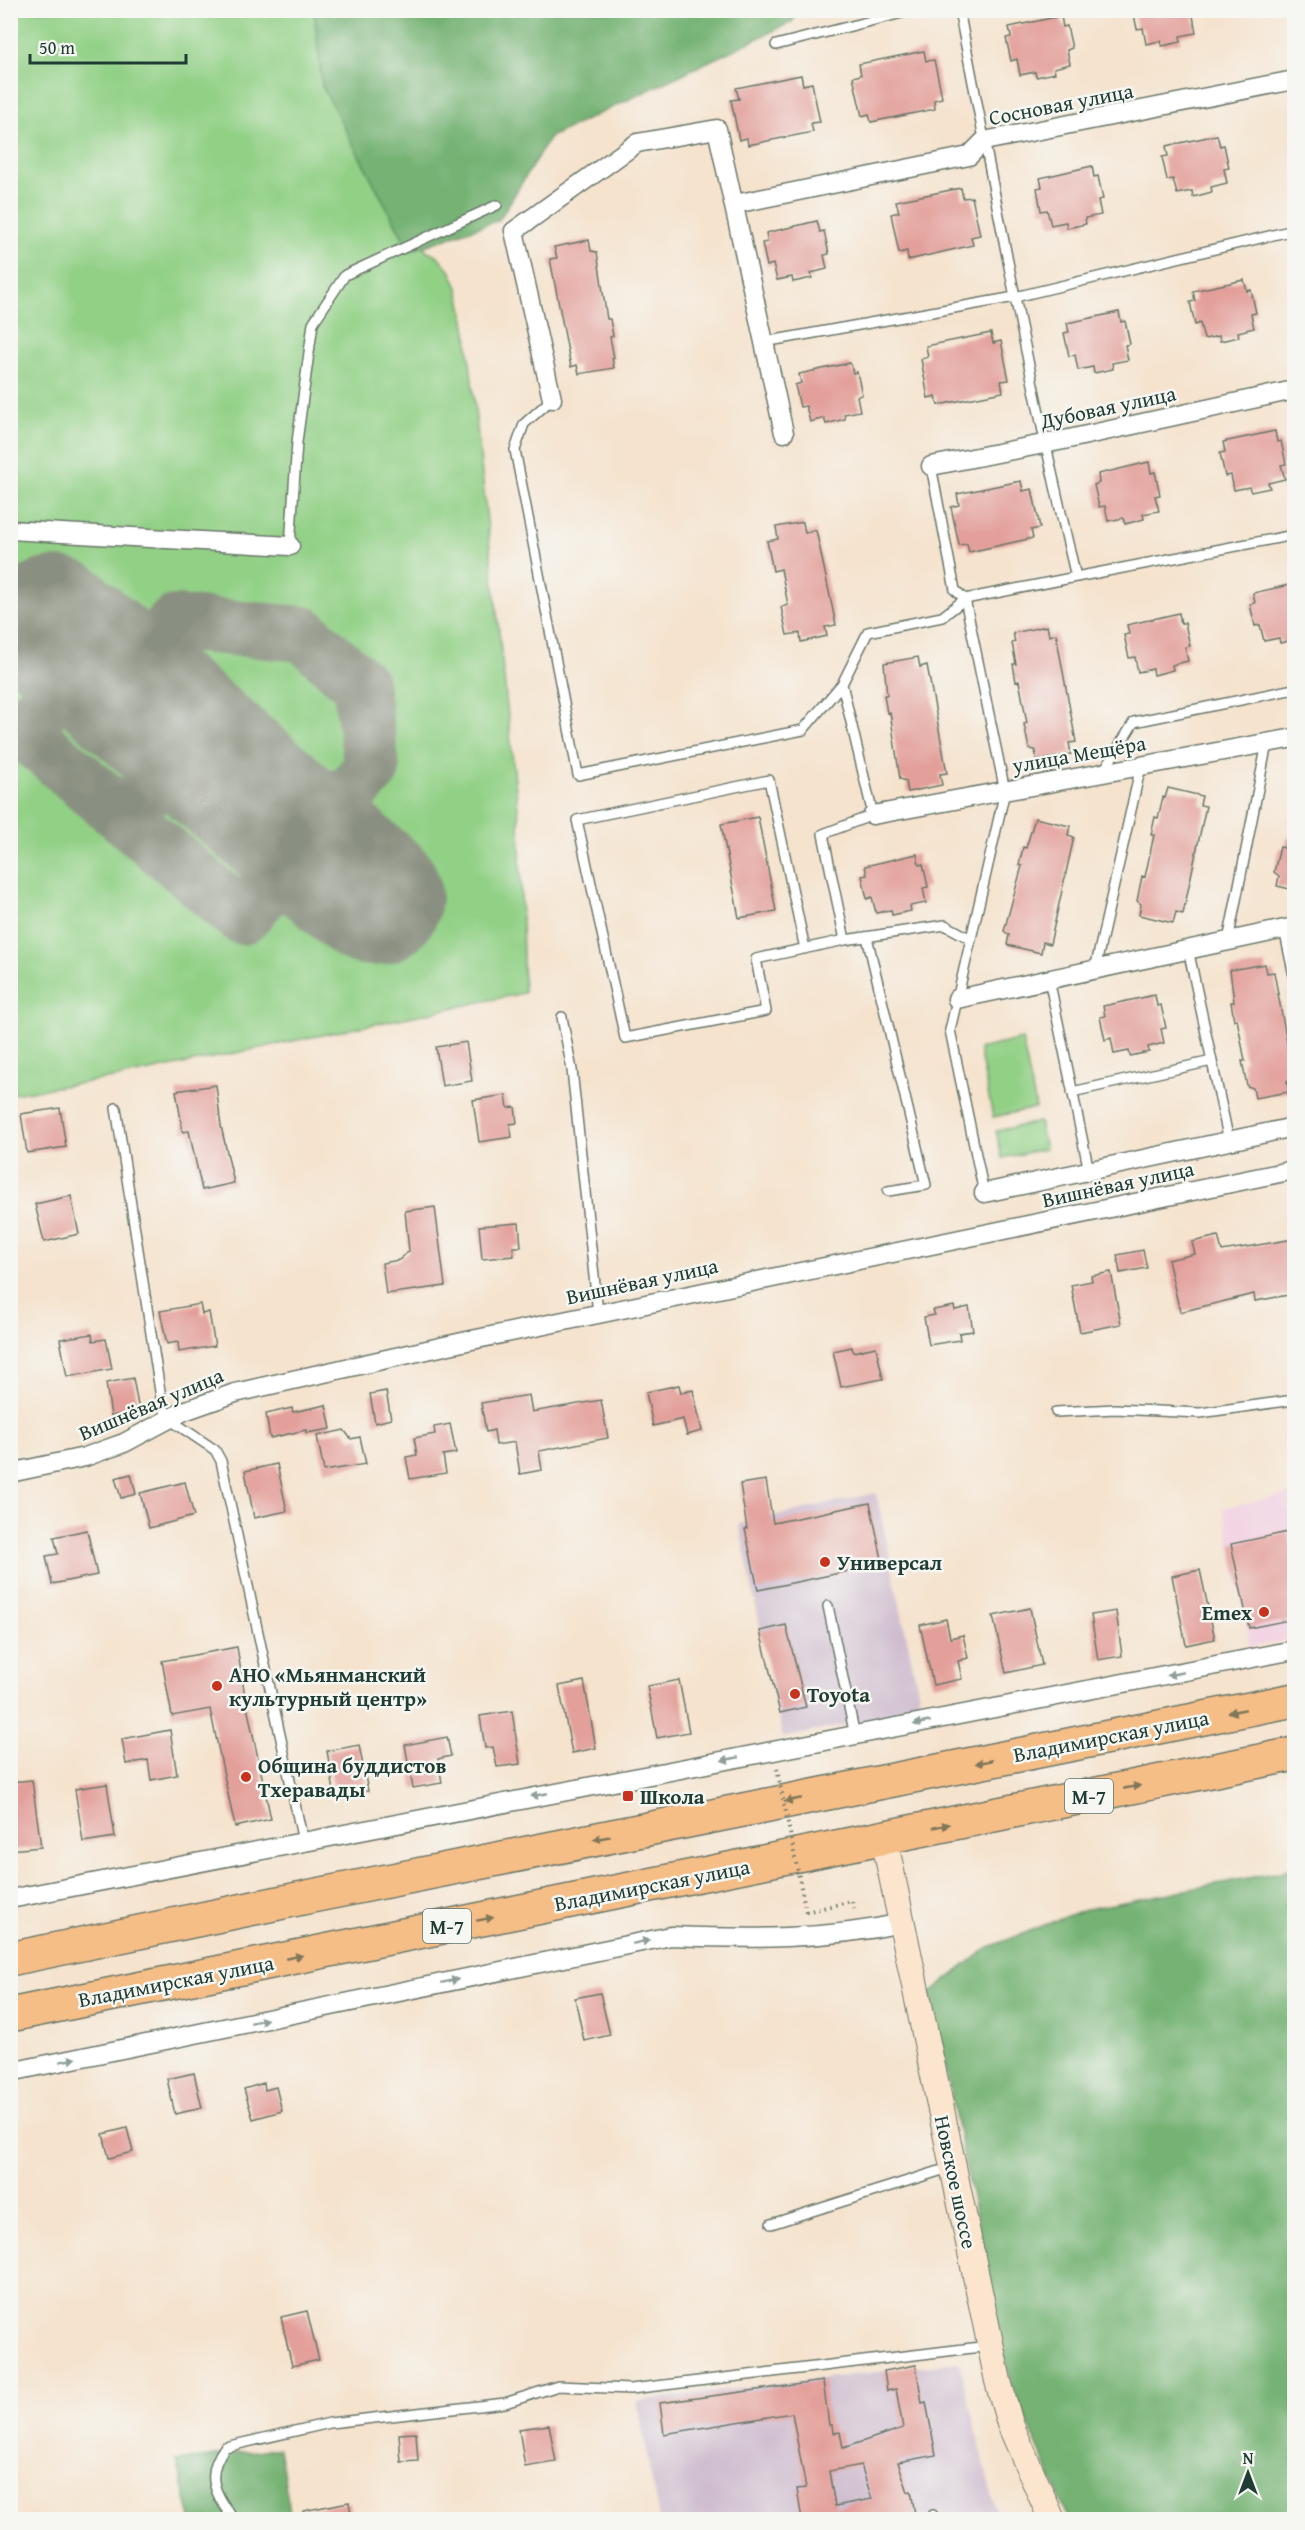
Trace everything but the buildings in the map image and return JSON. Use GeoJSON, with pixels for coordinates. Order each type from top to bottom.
{"type":"FeatureCollection","features":[{"type":"Feature","properties":{"kind":"highway","name":"Владимирская улица"},"geometry":{"type":"LineString","coordinates":[[10,1959],[312,1896],[1294,1700]]}},
{"type":"Feature","properties":{"kind":"highway","name":"Владимирская улица"},"geometry":{"type":"LineString","coordinates":[[10,2015],[1294,1754]]}},
{"type":"Feature","properties":{"kind":"street","name":"Сосновая улица"},"geometry":{"type":"LineString","coordinates":[[735,204],[969,156],[984,141],[1294,80]]}},
{"type":"Feature","properties":{"kind":"street"},"geometry":{"type":"LineString","coordinates":[[552,399],[514,231],[637,143],[717,129],[784,433]]}},
{"type":"Feature","properties":{"kind":"street","name":"Дубовая улица"},"geometry":{"type":"LineString","coordinates":[[930,466],[1294,390]]}},
{"type":"Feature","properties":{"kind":"street"},"geometry":{"type":"LineString","coordinates":[[10,531],[290,546]]}},
{"type":"Feature","properties":{"kind":"street","name":"улица Мещёра"},"geometry":{"type":"LineString","coordinates":[[873,815],[1294,738]]}},
{"type":"Feature","properties":{"kind":"street"},"geometry":{"type":"LineString","coordinates":[[957,999],[1289,928]]}},
{"type":"Feature","properties":{"kind":"street"},"geometry":{"type":"LineString","coordinates":[[984,1193],[1294,1127]]}},
{"type":"Feature","properties":{"kind":"street","name":"Вишнёвая улица"},"geometry":{"type":"LineString","coordinates":[[10,1473],[85,1457],[124,1443],[169,1419],[235,1393],[598,1313],[1294,1170]]}},
{"type":"Feature","properties":{"kind":"street"},"geometry":{"type":"LineString","coordinates":[[10,1899],[1294,1650]]}},
{"type":"Feature","properties":{"kind":"street","name":"Новское шоссе"},"geometry":{"type":"LineString","coordinates":[[884,1838],[989,2346],[1010,2424],[1052,2520]]}},
{"type":"Feature","properties":{"kind":"street"},"geometry":{"type":"LineString","coordinates":[[10,2072],[672,1936],[743,1939],[808,1937],[859,1932],[902,1923]]}},
{"type":"Feature","properties":{"kind":"lane"},"geometry":{"type":"LineString","coordinates":[[776,45],[914,10]]}},
{"type":"Feature","properties":{"kind":"lane"},"geometry":{"type":"LineString","coordinates":[[959,10],[1014,297],[1077,577]]}},
{"type":"Feature","properties":{"kind":"lane"},"geometry":{"type":"LineString","coordinates":[[290,546],[297,442],[313,323],[345,275],[497,205]]}},
{"type":"Feature","properties":{"kind":"lane"},"geometry":{"type":"LineString","coordinates":[[764,342],[1014,297],[1294,230]]}},
{"type":"Feature","properties":{"kind":"lane"},"geometry":{"type":"LineString","coordinates":[[552,399],[524,424],[515,450],[578,775],[803,730],[842,684],[868,632],[942,617],[965,599],[1294,535]]}},
{"type":"Feature","properties":{"kind":"lane"},"geometry":{"type":"LineString","coordinates":[[930,466],[955,590],[965,599],[1005,791],[950,1030],[984,1193]]}},
{"type":"Feature","properties":{"kind":"lane"},"geometry":{"type":"LineString","coordinates":[[842,684],[873,815],[823,834],[845,940]]}},
{"type":"Feature","properties":{"kind":"lane"},"geometry":{"type":"LineString","coordinates":[[1102,773],[1134,722],[1294,689]]}},
{"type":"Feature","properties":{"kind":"lane"},"geometry":{"type":"LineString","coordinates":[[1228,941],[1267,743]]}},
{"type":"Feature","properties":{"kind":"lane"},"geometry":{"type":"LineString","coordinates":[[1095,969],[1141,766]]}},
{"type":"Feature","properties":{"kind":"lane"},"geometry":{"type":"LineString","coordinates":[[805,949],[769,780],[577,820],[625,1038],[766,1011],[756,959],[805,949],[845,940],[945,925],[971,939]]}},
{"type":"Feature","properties":{"kind":"lane"},"geometry":{"type":"LineString","coordinates":[[1289,928],[1294,976]]}},
{"type":"Feature","properties":{"kind":"lane"},"geometry":{"type":"LineString","coordinates":[[867,937],[926,1185],[888,1191]]}},
{"type":"Feature","properties":{"kind":"lane"},"geometry":{"type":"LineString","coordinates":[[1188,949],[1229,1141]]}},
{"type":"Feature","properties":{"kind":"lane"},"geometry":{"type":"LineString","coordinates":[[1049,979],[1089,1171]]}},
{"type":"Feature","properties":{"kind":"lane"},"geometry":{"type":"LineString","coordinates":[[562,1017],[572,1070],[598,1313]]}},
{"type":"Feature","properties":{"kind":"lane"},"geometry":{"type":"LineString","coordinates":[[1072,1092],[1212,1061]]}},
{"type":"Feature","properties":{"kind":"lane"},"geometry":{"type":"LineString","coordinates":[[116,1108],[162,1404],[169,1419],[215,1450],[222,1461],[303,1842]]}},
{"type":"Feature","properties":{"kind":"lane"},"geometry":{"type":"LineString","coordinates":[[1056,1412],[1115,1409],[1200,1413],[1294,1400]]}},
{"type":"Feature","properties":{"kind":"lane"},"geometry":{"type":"LineString","coordinates":[[828,1606],[855,1736]]}},
{"type":"Feature","properties":{"kind":"lane"},"geometry":{"type":"LineString","coordinates":[[771,2224],[952,2166]]}},
{"type":"Feature","properties":{"kind":"lane"},"geometry":{"type":"LineString","coordinates":[[234,2520],[216,2493],[213,2473],[215,2461],[225,2447],[330,2422],[505,2403],[558,2385],[631,2389],[989,2346]]}},
{"type":"Feature","properties":{"kind":"path"},"geometry":{"type":"LineString","coordinates":[[777,1769],[806,1912],[852,1901]]}},
{"type":"Feature","properties":{"kind":"shaded area"},"geometry":{"type":"Polygon","coordinates":[[[876,1493],[922,1709],[783,1738],[739,1524],[876,1493]]]}},
{"type":"Feature","properties":{"kind":"shaded area"},"geometry":{"type":"Polygon","coordinates":[[[1294,1493],[1294,1639],[1250,1647],[1223,1508],[1294,1493]]]}},
{"type":"Feature","properties":{"kind":"shaded area"},"geometry":{"type":"Polygon","coordinates":[[[959,2362],[998,2519],[944,2519],[943,2513],[899,2520],[659,2519],[637,2401],[959,2362]]]}},
{"type":"Feature","properties":{"kind":"green space"},"geometry":{"type":"Polygon","coordinates":[[[11,11],[334,11],[417,231],[426,250],[438,256],[451,272],[458,288],[466,325],[519,818],[524,993],[126,1076],[11,1094],[11,11]]]}},
{"type":"Feature","properties":{"kind":"green space"},"geometry":{"type":"Polygon","coordinates":[[[314,11],[798,11],[792,22],[550,137],[499,220],[410,251],[322,86],[314,11]]]}},
{"type":"Feature","properties":{"kind":"green space"},"geometry":{"type":"Polygon","coordinates":[[[1022,1039],[1036,1108],[993,1117],[979,1049],[1022,1039]]]}},
{"type":"Feature","properties":{"kind":"green space"},"geometry":{"type":"Polygon","coordinates":[[[1039,1122],[1045,1149],[1002,1158],[996,1131],[1039,1122]]]}},
{"type":"Feature","properties":{"kind":"green space"},"geometry":{"type":"Polygon","coordinates":[[[1294,1869],[1294,2519],[1069,2519],[1010,2382],[930,1993],[987,1948],[1082,1910],[1294,1869]]]}},
{"type":"Feature","properties":{"kind":"green space"},"geometry":{"type":"Polygon","coordinates":[[[279,2448],[291,2519],[191,2519],[177,2461],[279,2448]]]}},
{"type":"Feature","properties":{"kind":"taxiway"},"geometry":{"type":"LineString","coordinates":[[88,653],[22,730],[242,917],[372,768],[360,684],[303,634],[175,623],[122,682]]}},
{"type":"Feature","properties":{"kind":"taxiway"},"geometry":{"type":"LineString","coordinates":[[124,817],[191,742]]}},
{"type":"Feature","properties":{"kind":"runway"},"geometry":{"type":"LineString","coordinates":[[56,627],[372,896]]}},
{"type":"Feature","properties":{"kind":"place","name":"Универсал"},"geometry":{"type":"Point","coordinates":[825,1562]}},
{"type":"Feature","properties":{"kind":"place","name":"Emex"},"geometry":{"type":"Point","coordinates":[1264,1612]}},
{"type":"Feature","properties":{"kind":"place","name":"АНО «Мьянманский культурный центр»"},"geometry":{"type":"Point","coordinates":[217,1686]}},
{"type":"Feature","properties":{"kind":"place","name":"Toyota"},"geometry":{"type":"Point","coordinates":[795,1694]}},
{"type":"Feature","properties":{"kind":"place","name":"Община буддистов Тхеравады"},"geometry":{"type":"Point","coordinates":[246,1777]}},
{"type":"Feature","properties":{"kind":"place","name":"Школа"},"geometry":{"type":"Point","coordinates":[628,1796]}}]}
